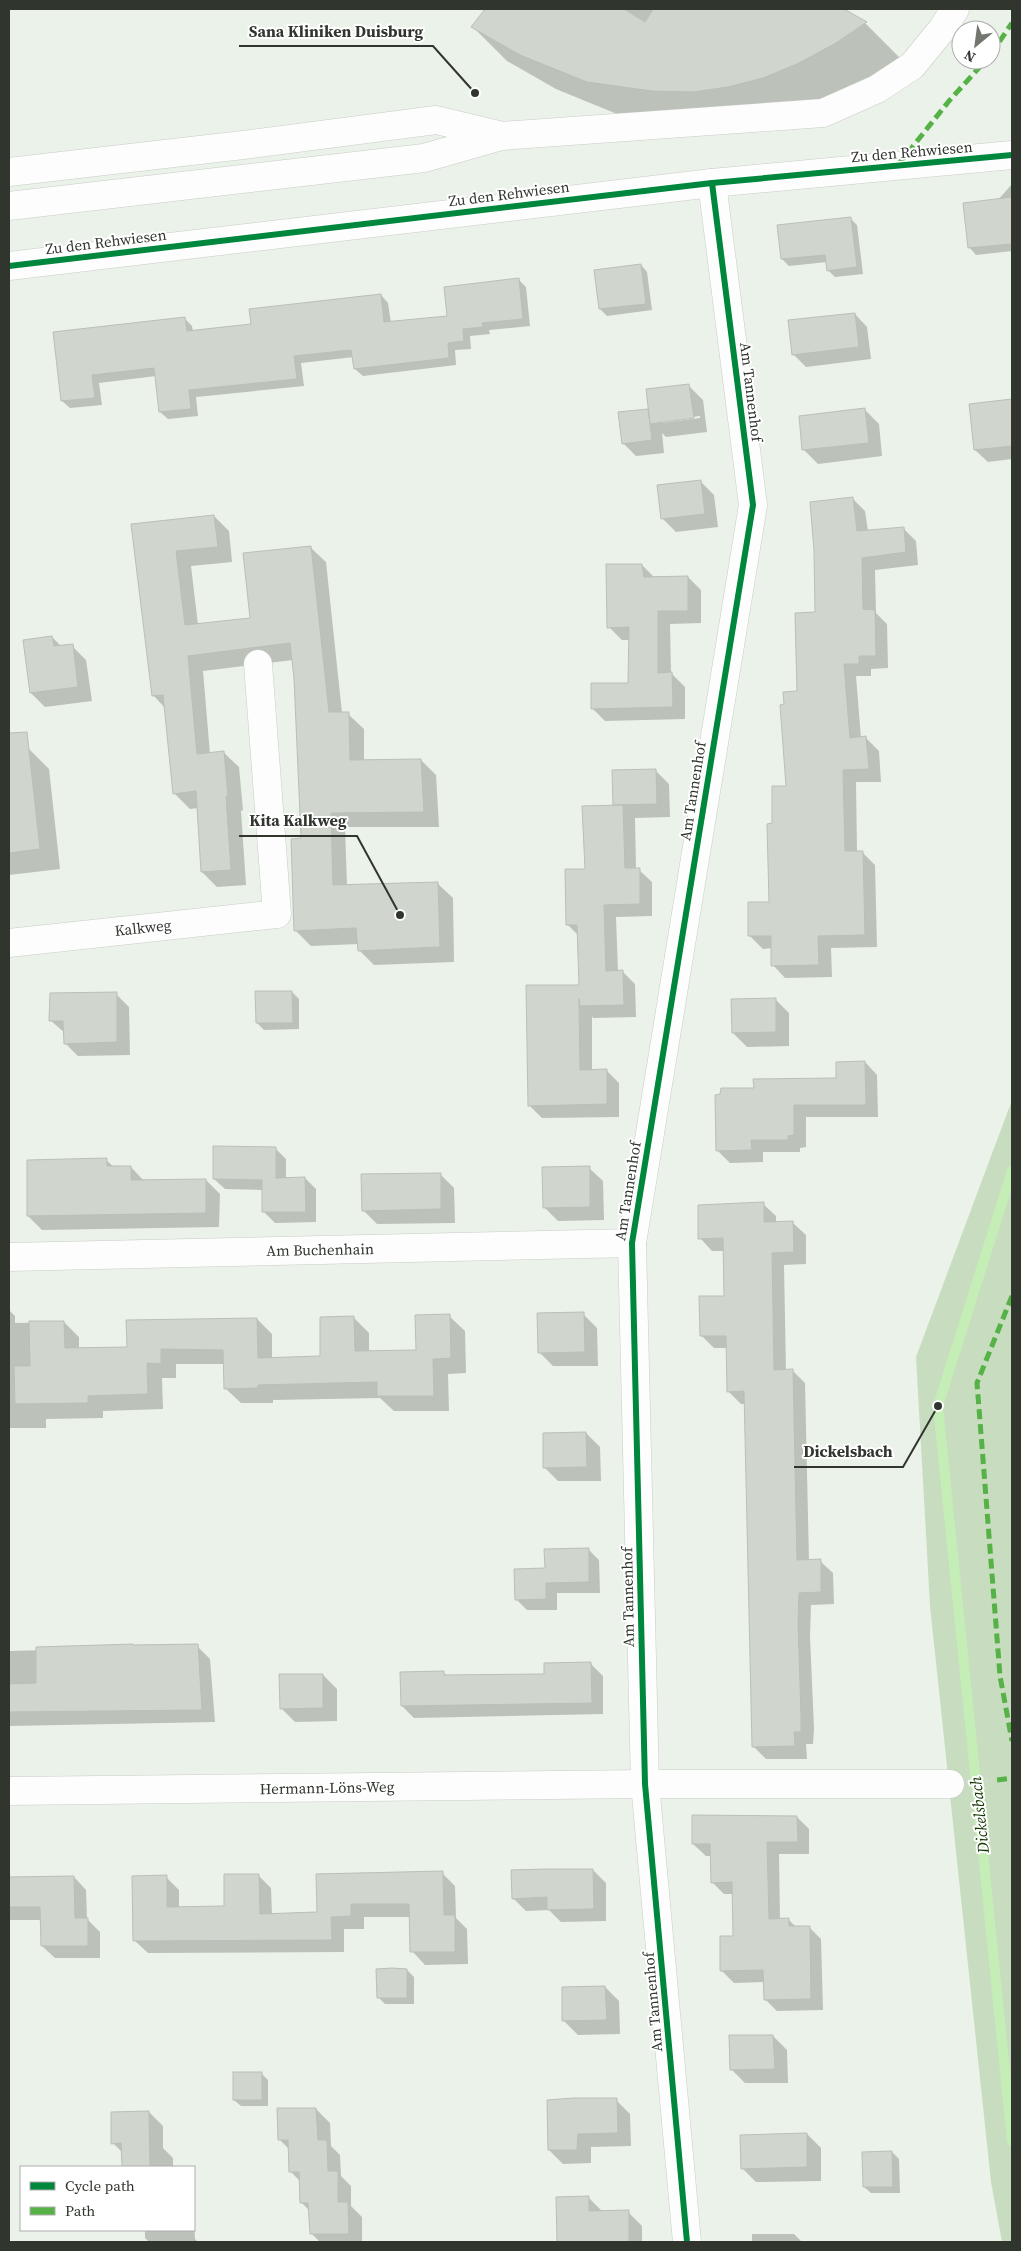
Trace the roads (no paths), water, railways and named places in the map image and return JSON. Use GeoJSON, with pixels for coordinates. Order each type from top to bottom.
{"type":"FeatureCollection","features":[{"type":"Feature","properties":{"kind":"street"},"geometry":{"type":"LineString","coordinates":[[9,206],[424,158],[501,136],[823,113],[878,89],[912,66],[943,28],[955,9]]}},
{"type":"Feature","properties":{"kind":"street"},"geometry":{"type":"LineString","coordinates":[[9,172],[436,120],[501,136]]}},
{"type":"Feature","properties":{"kind":"street"},"geometry":{"type":"LineString","coordinates":[[164,189],[168,153]]}},
{"type":"Feature","properties":{"kind":"street","name":"Zu den Rehwiesen"},"geometry":{"type":"LineString","coordinates":[[9,266],[712,183],[1012,155]]}},
{"type":"Feature","properties":{"kind":"street","name":"Am Tannenhof"},"geometry":{"type":"LineString","coordinates":[[687,2242],[645,1784],[632,1243],[753,506],[712,183]]}},
{"type":"Feature","properties":{"kind":"street","name":"Kalkweg"},"geometry":{"type":"LineString","coordinates":[[9,943],[277,914],[258,664]]}},
{"type":"Feature","properties":{"kind":"street","name":"Am Buchenhain"},"geometry":{"type":"LineString","coordinates":[[9,1257],[632,1243]]}},
{"type":"Feature","properties":{"kind":"street","name":"Hermann-Löns-Weg"},"geometry":{"type":"LineString","coordinates":[[9,1791],[645,1784],[950,1784]]}},
{"type":"Feature","properties":{"kind":"waterway","name":"Dickelsbach"},"geometry":{"type":"LineString","coordinates":[[1012,1171],[938,1406],[1012,2141]]}},
{"type":"Feature","properties":{"kind":"place","name":"Sana Kliniken Duisburg"},"geometry":{"type":"Point","coordinates":[475,93]}},
{"type":"Feature","properties":{"kind":"place","name":"Kita Kalkweg"},"geometry":{"type":"Point","coordinates":[400,915]}},
{"type":"Feature","properties":{"kind":"place","name":"Dickelsbach"},"geometry":{"type":"Point","coordinates":[938,1406]}}]}
